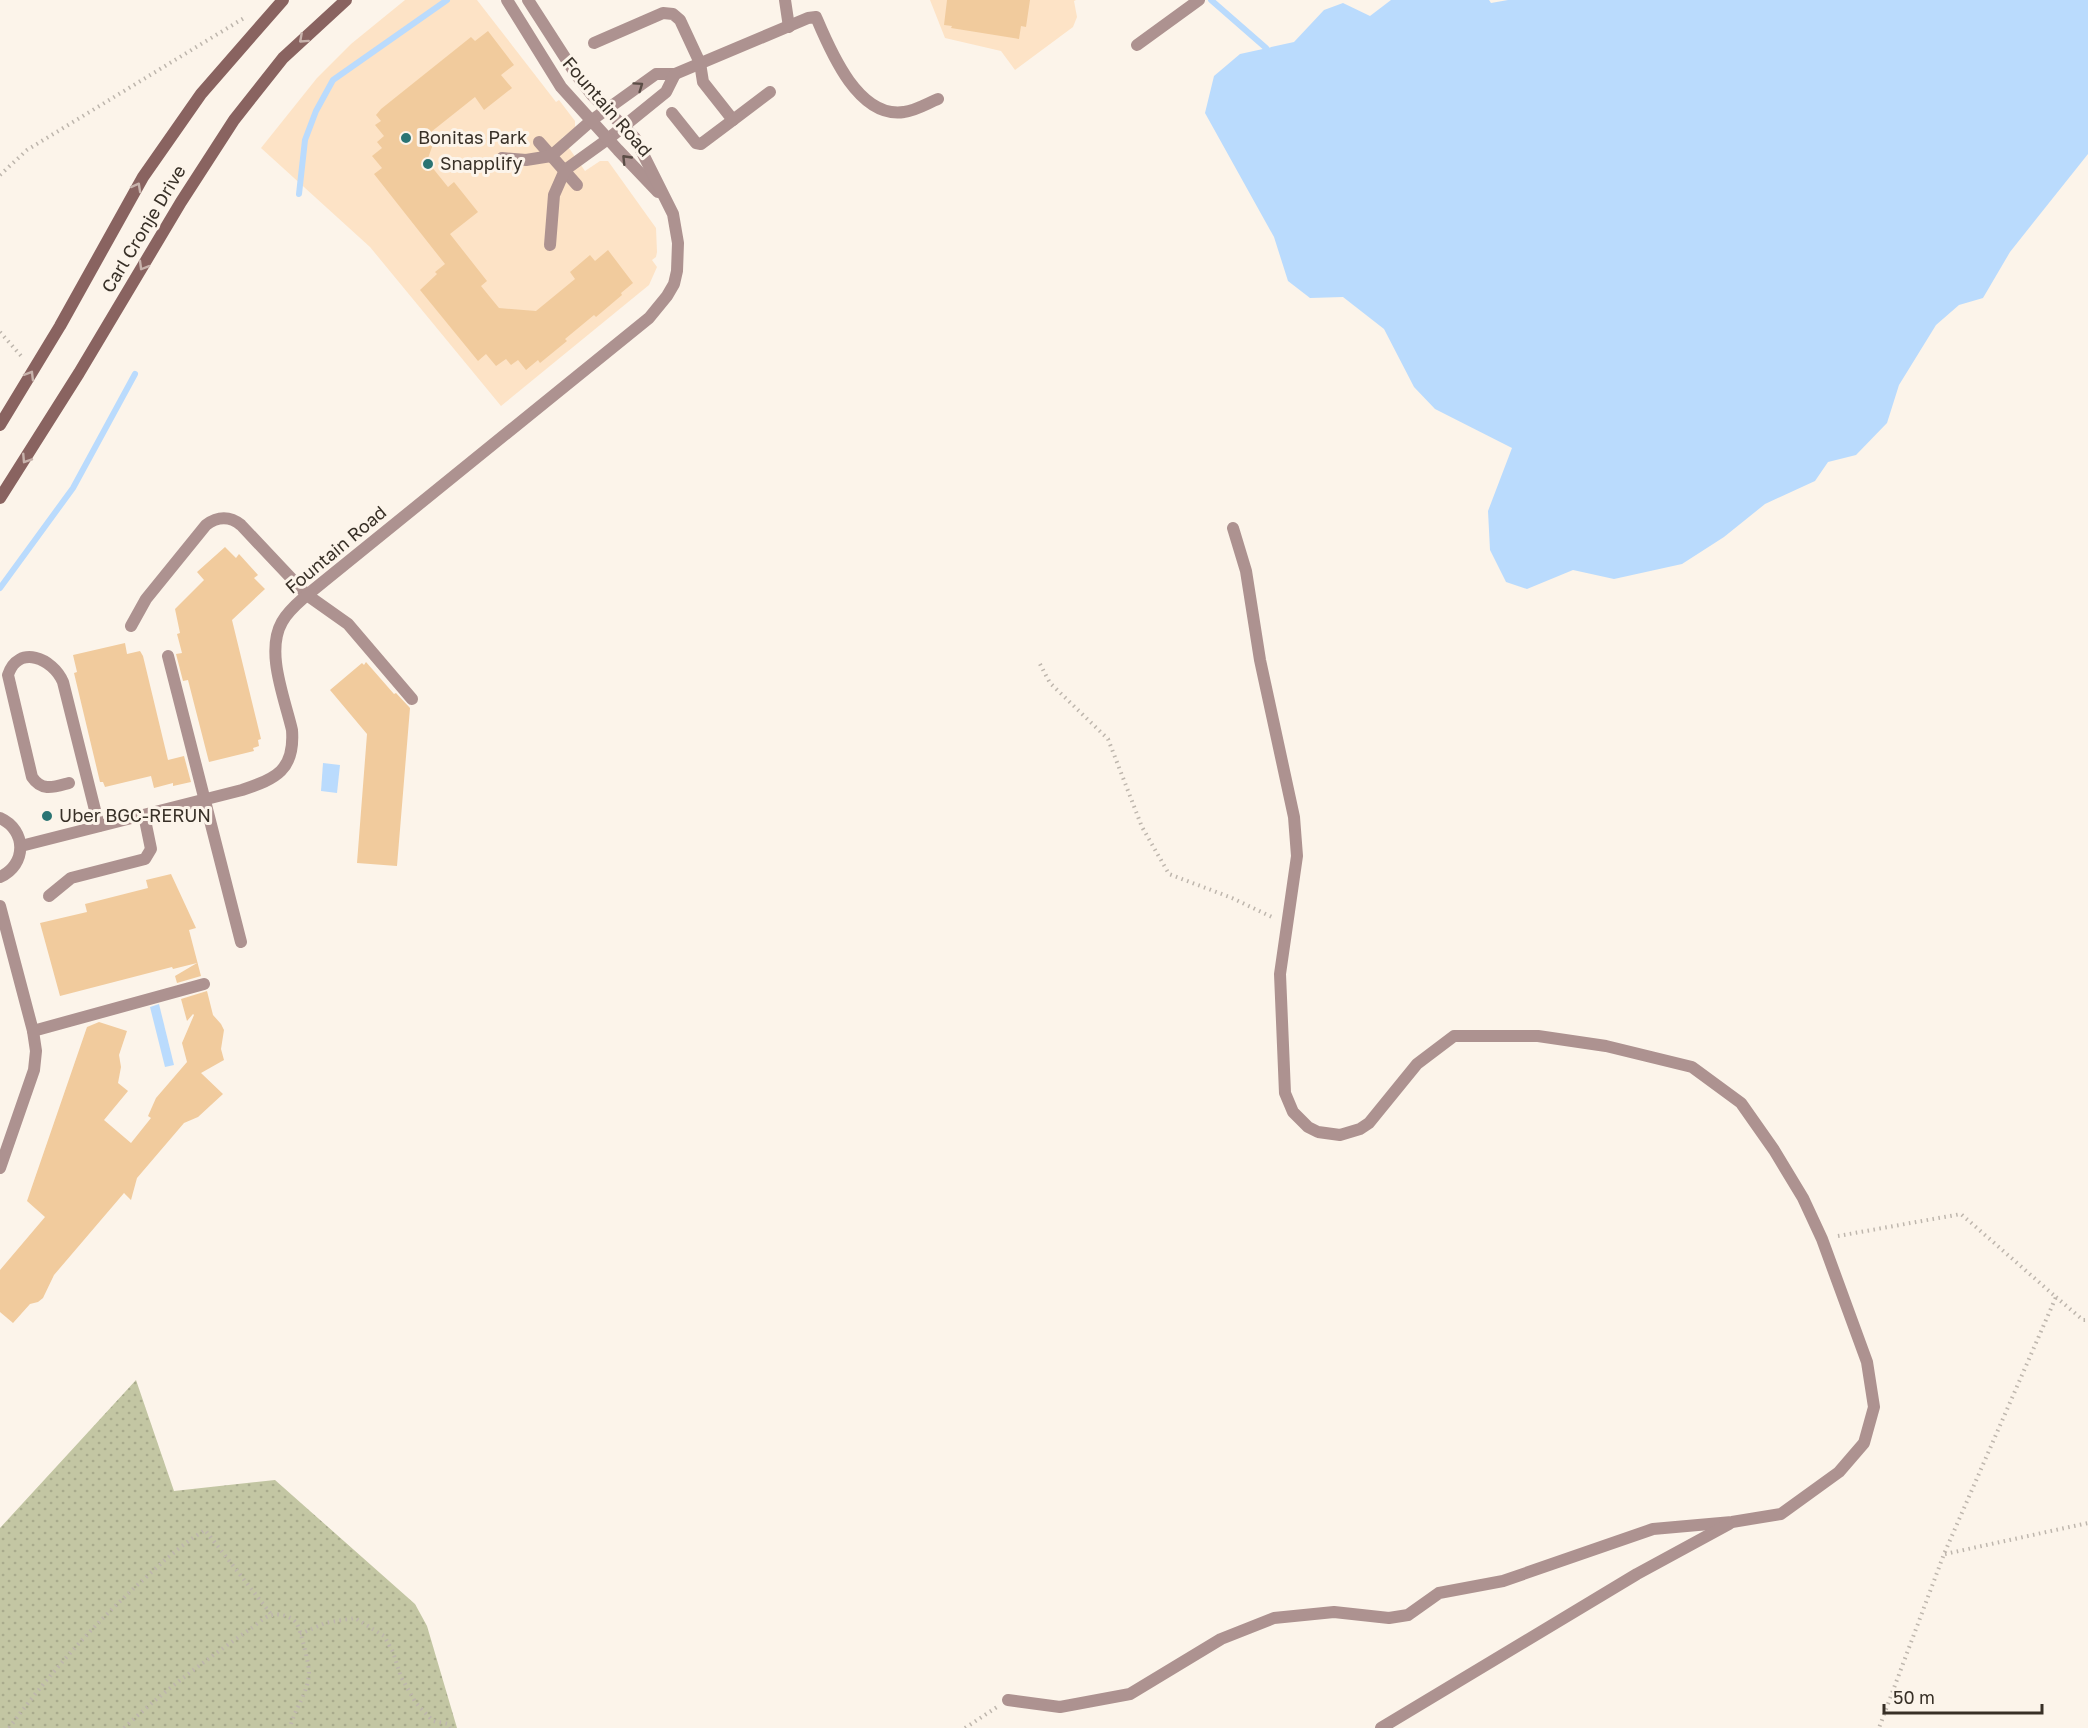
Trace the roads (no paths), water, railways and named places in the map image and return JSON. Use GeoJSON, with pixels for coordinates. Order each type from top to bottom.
{"type":"FeatureCollection","features":[{"type":"Feature","properties":{"kind":"main road","name":"Carl Cronje Drive"},"geometry":{"type":"LineString","coordinates":[[0,425],[60,326],[143,177],[201,94],[283,0]]}},
{"type":"Feature","properties":{"kind":"main road","name":"Carl Cronje Drive"},"geometry":{"type":"LineString","coordinates":[[0,498],[73,383],[180,202],[234,120],[283,58],[346,0]]}},
{"type":"Feature","properties":{"kind":"street","name":"Fountain Road"},"geometry":{"type":"LineString","coordinates":[[507,0],[561,87],[667,201]]}},
{"type":"Feature","properties":{"kind":"street","name":"Fountain Road"},"geometry":{"type":"LineString","coordinates":[[21,846],[205,800],[263,783],[282,771],[292,752],[292,730],[277,666],[275,643],[287,614],[307,595],[638,327],[658,308],[674,284],[678,257],[677,228],[667,201],[635,138],[575,74],[528,0]]}},
{"type":"Feature","properties":{"kind":"street"},"geometry":{"type":"LineString","coordinates":[[785,0],[789,27]]}},
{"type":"Feature","properties":{"kind":"street"},"geometry":{"type":"LineString","coordinates":[[1137,45],[1194,3]]}},
{"type":"Feature","properties":{"kind":"street"},"geometry":{"type":"LineString","coordinates":[[594,43],[663,13],[673,14],[680,20],[700,63],[703,82],[733,120]]}},
{"type":"Feature","properties":{"kind":"street"},"geometry":{"type":"LineString","coordinates":[[502,158],[525,160],[551,156],[606,109],[656,74],[675,74],[816,17],[835,60],[864,99],[874,108],[904,112],[938,99]]}},
{"type":"Feature","properties":{"kind":"street"},"geometry":{"type":"LineString","coordinates":[[549,245],[554,195],[565,170],[666,92],[675,74]]}},
{"type":"Feature","properties":{"kind":"street"},"geometry":{"type":"LineString","coordinates":[[672,113],[696,143],[701,144],[770,92]]}},
{"type":"Feature","properties":{"kind":"street"},"geometry":{"type":"LineString","coordinates":[[540,142],[577,185]]}},
{"type":"Feature","properties":{"kind":"street"},"geometry":{"type":"LineString","coordinates":[[131,626],[146,599],[206,525],[218,519],[235,520],[307,595],[348,624],[412,699]]}},
{"type":"Feature","properties":{"kind":"street"},"geometry":{"type":"LineString","coordinates":[[1008,1700],[1060,1707],[1130,1694],[1221,1639],[1274,1618],[1334,1612],[1389,1618],[1408,1615],[1439,1593],[1503,1581],[1653,1529],[1732,1522],[1781,1514],[1839,1472],[1864,1443],[1874,1407],[1867,1362],[1822,1239],[1803,1198],[1774,1150],[1741,1103],[1692,1067],[1606,1046],[1538,1036],[1454,1036],[1417,1064],[1369,1123],[1360,1129],[1340,1135],[1328,1135],[1308,1127],[1293,1112],[1286,1093],[1281,974],[1297,856],[1294,817],[1260,660],[1246,571],[1233,528]]}},
{"type":"Feature","properties":{"kind":"street"},"geometry":{"type":"LineString","coordinates":[[168,656],[241,942]]}},
{"type":"Feature","properties":{"kind":"street"},"geometry":{"type":"LineString","coordinates":[[69,783],[47,788],[38,785],[32,777],[8,680],[12,666],[26,657],[36,657],[52,665],[63,681],[99,826]]}},
{"type":"Feature","properties":{"kind":"street"},"geometry":{"type":"LineString","coordinates":[[49,897],[71,878],[145,859],[151,849],[144,815]]}},
{"type":"Feature","properties":{"kind":"street"},"geometry":{"type":"LineString","coordinates":[[0,818],[14,828],[21,846],[16,864],[10,872],[0,877]]}},
{"type":"Feature","properties":{"kind":"street"},"geometry":{"type":"LineString","coordinates":[[0,906],[33,1031],[36,1051],[34,1070],[0,1168]]}},
{"type":"Feature","properties":{"kind":"street"},"geometry":{"type":"LineString","coordinates":[[33,1031],[204,984]]}},
{"type":"Feature","properties":{"kind":"street"},"geometry":{"type":"LineString","coordinates":[[1381,1728],[1637,1574],[1732,1522]]}},
{"type":"Feature","properties":{"kind":"water"},"geometry":{"type":"Polygon","coordinates":[[[1391,0],[1489,0],[1491,3],[1508,0],[2088,0],[2088,154],[2010,252],[1983,298],[1959,305],[1936,325],[1899,385],[1887,423],[1856,455],[1828,462],[1815,481],[1765,504],[1724,537],[1682,564],[1614,579],[1573,570],[1527,589],[1506,582],[1490,550],[1488,511],[1512,448],[1435,409],[1414,387],[1384,329],[1343,297],[1310,298],[1288,281],[1274,237],[1205,113],[1214,76],[1240,54],[1294,42],[1324,10],[1343,3],[1370,16],[1391,0]]]}},
{"type":"Feature","properties":{"kind":"water"},"geometry":{"type":"Polygon","coordinates":[[[323,763],[340,765],[337,793],[321,791],[323,763]]]}},
{"type":"Feature","properties":{"kind":"water"},"geometry":{"type":"Polygon","coordinates":[[[159,1004],[174,1065],[165,1067],[150,1007],[159,1004]]]}},
{"type":"Feature","properties":{"kind":"waterway"},"geometry":{"type":"LineString","coordinates":[[299,194],[305,140],[316,111],[333,80],[447,0]]}},
{"type":"Feature","properties":{"kind":"waterway"},"geometry":{"type":"LineString","coordinates":[[1211,0],[1266,48]]}},
{"type":"Feature","properties":{"kind":"waterway"},"geometry":{"type":"LineString","coordinates":[[0,588],[73,488],[135,374]]}},
{"type":"Feature","properties":{"kind":"place","name":"Bonitas Park"},"geometry":{"type":"Point","coordinates":[406,138]}},
{"type":"Feature","properties":{"kind":"place","name":"Snapplify"},"geometry":{"type":"Point","coordinates":[428,164]}},
{"type":"Feature","properties":{"kind":"place","name":"Uber BGC-RERUN"},"geometry":{"type":"Point","coordinates":[47,816]}}]}
